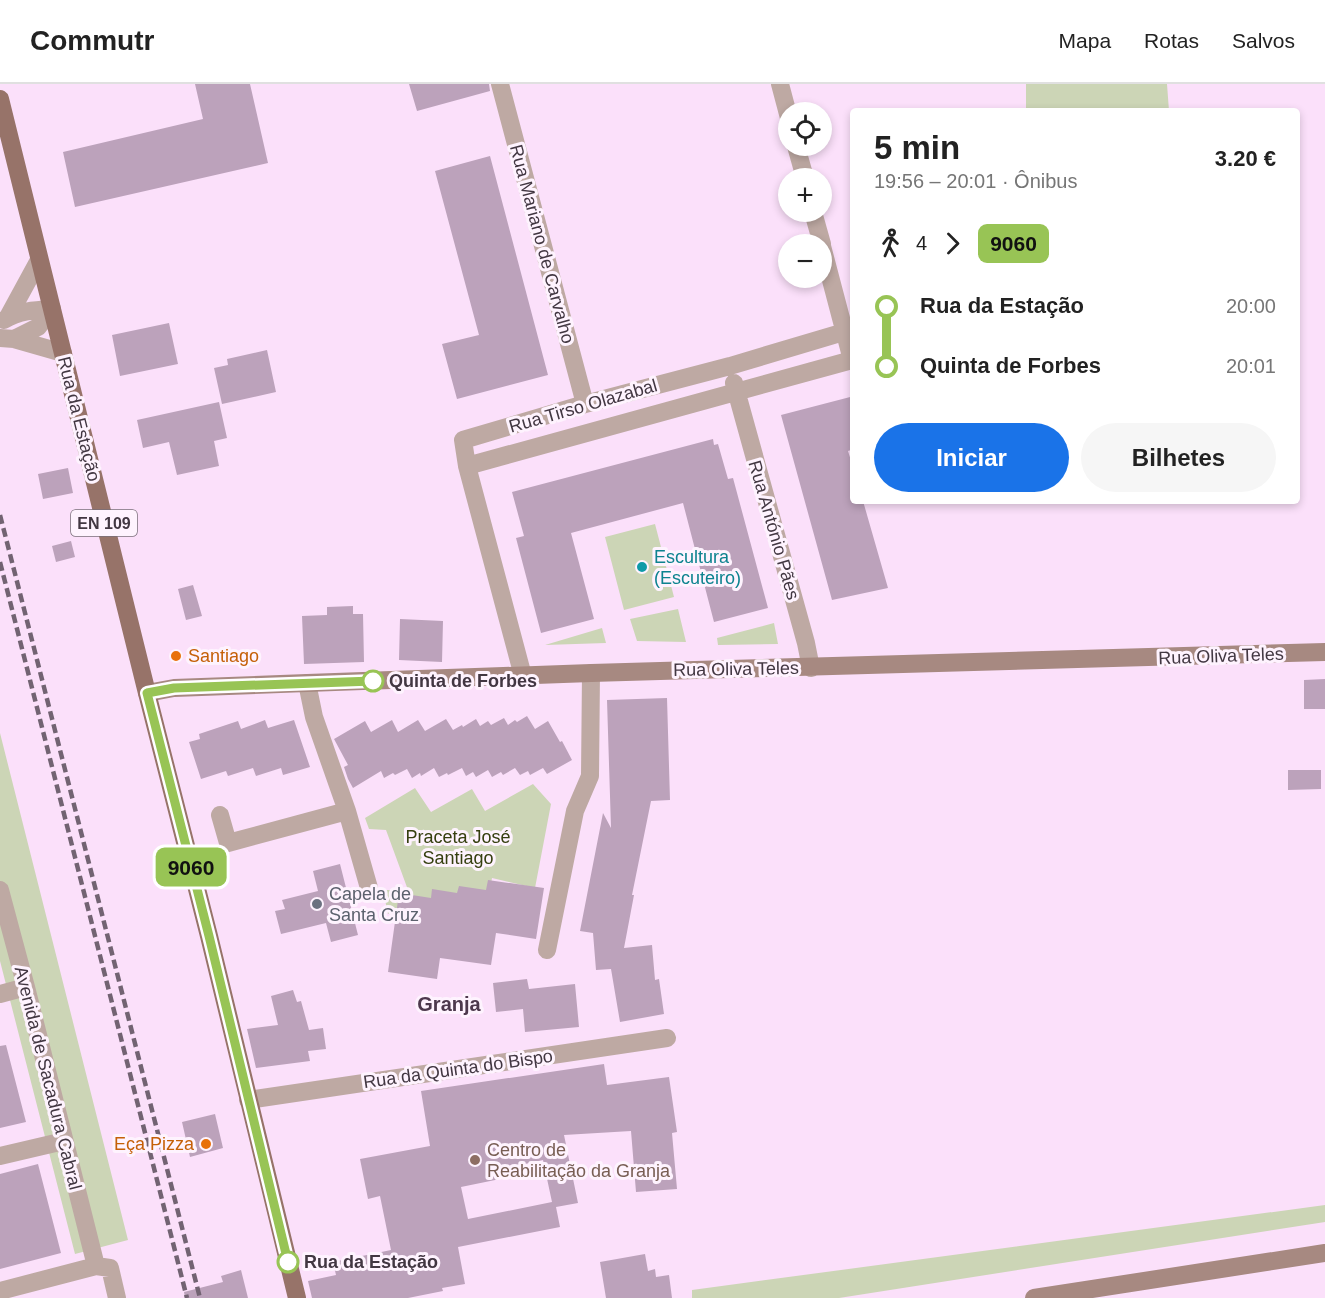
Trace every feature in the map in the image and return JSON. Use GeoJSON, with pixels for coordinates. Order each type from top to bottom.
{"type":"FeatureCollection","features":[{"type":"Feature","properties":{"kind":"main road","name":"EN 109"},"geometry":{"type":"LineString","coordinates":[[0,99],[51,309]]}},
{"type":"Feature","properties":{"kind":"main road","name":"Rua da Estação"},"geometry":{"type":"LineString","coordinates":[[51,309],[209,936],[297,1298]]}},
{"type":"Feature","properties":{"kind":"main road","name":"Rua Oliva Teles"},"geometry":{"type":"LineString","coordinates":[[147,693],[174,688],[591,673],[1325,652]]}},
{"type":"Feature","properties":{"kind":"main road"},"geometry":{"type":"LineString","coordinates":[[1034,1298],[1325,1252]]}},
{"type":"Feature","properties":{"kind":"street","name":"Rua Mariano de Carvalho"},"geometry":{"type":"LineString","coordinates":[[500,84],[585,404]]}},
{"type":"Feature","properties":{"kind":"street"},"geometry":{"type":"LineString","coordinates":[[780,84],[785,102]]}},
{"type":"Feature","properties":{"kind":"street"},"geometry":{"type":"LineString","coordinates":[[4,321],[39,260]]}},
{"type":"Feature","properties":{"kind":"street"},"geometry":{"type":"LineString","coordinates":[[832,285],[844,333]]}},
{"type":"Feature","properties":{"kind":"street"},"geometry":{"type":"LineString","coordinates":[[4,321],[31,310],[51,309]]}},
{"type":"Feature","properties":{"kind":"street"},"geometry":{"type":"LineString","coordinates":[[7,338],[38,327],[51,309]]}},
{"type":"Feature","properties":{"kind":"street","name":"Rua Tirso Olazabal"},"geometry":{"type":"LineString","coordinates":[[523,676],[467,466],[463,440],[844,333],[850,353]]}},
{"type":"Feature","properties":{"kind":"street"},"geometry":{"type":"LineString","coordinates":[[7,338],[63,353]]}},
{"type":"Feature","properties":{"kind":"street","name":"Rua Tirso Olazabal"},"geometry":{"type":"LineString","coordinates":[[467,466],[850,361]]}},
{"type":"Feature","properties":{"kind":"street"},"geometry":{"type":"LineString","coordinates":[[730,366],[736,392]]}},
{"type":"Feature","properties":{"kind":"street","name":"Rua António Pães"},"geometry":{"type":"LineString","coordinates":[[736,392],[811,668]]}},
{"type":"Feature","properties":{"kind":"street"},"geometry":{"type":"LineString","coordinates":[[547,950],[575,811],[590,776],[591,673]]}},
{"type":"Feature","properties":{"kind":"street"},"geometry":{"type":"LineString","coordinates":[[307,683],[314,717],[347,811],[369,888]]}},
{"type":"Feature","properties":{"kind":"street"},"geometry":{"type":"LineString","coordinates":[[220,815],[228,843],[347,811]]}},
{"type":"Feature","properties":{"kind":"street","name":"Avenida de Sacadura Cabral"},"geometry":{"type":"LineString","coordinates":[[0,890],[64,1141],[103,1267],[117,1298]]}},
{"type":"Feature","properties":{"kind":"street"},"geometry":{"type":"LineString","coordinates":[[0,994],[26,987]]}},
{"type":"Feature","properties":{"kind":"street","name":"Rua da Quinta do Bispo"},"geometry":{"type":"LineString","coordinates":[[249,1100],[667,1038]]}},
{"type":"Feature","properties":{"kind":"street"},"geometry":{"type":"LineString","coordinates":[[0,1156],[64,1141]]}},
{"type":"Feature","properties":{"kind":"street"},"geometry":{"type":"LineString","coordinates":[[0,1291],[103,1267]]}},
{"type":"Feature","properties":{"kind":"green space"},"geometry":{"type":"Polygon","coordinates":[[[1026,84],[1167,84],[1169,108],[1026,108],[1026,84]]]}},
{"type":"Feature","properties":{"kind":"green space"},"geometry":{"type":"Polygon","coordinates":[[[655,524],[674,597],[624,610],[605,537],[655,524]]]}},
{"type":"Feature","properties":{"kind":"green space"},"geometry":{"type":"Polygon","coordinates":[[[678,609],[686,642],[637,641],[630,619],[678,609]]]}},
{"type":"Feature","properties":{"kind":"green space"},"geometry":{"type":"Polygon","coordinates":[[[774,623],[778,644],[718,645],[717,638],[774,623]]]}},
{"type":"Feature","properties":{"kind":"green space"},"geometry":{"type":"Polygon","coordinates":[[[602,628],[606,643],[545,645],[602,628]]]}},
{"type":"Feature","properties":{"kind":"green space"},"geometry":{"type":"Polygon","coordinates":[[[0,733],[128,1240],[75,1254],[0,961],[0,733]]]}},
{"type":"Feature","properties":{"kind":"green space","name":"Praceta José Santiago"},"geometry":{"type":"Polygon","coordinates":[[[533,784],[551,804],[535,888],[492,878],[489,896],[404,903],[388,914],[383,890],[408,890],[386,830],[369,829],[365,818],[415,788],[431,812],[472,789],[485,811],[533,784]]]}},
{"type":"Feature","properties":{"kind":"green space"},"geometry":{"type":"Polygon","coordinates":[[[1325,1205],[1325,1222],[839,1298],[692,1298],[692,1290],[1325,1205]]]}},
{"type":"Feature","properties":{"kind":"building"},"geometry":{"type":"Polygon","coordinates":[[[195,84],[250,84],[268,163],[75,207],[63,152],[203,119],[195,84]]]}},
{"type":"Feature","properties":{"kind":"building"},"geometry":{"type":"Polygon","coordinates":[[[409,84],[489,84],[490,91],[417,111],[409,84]]]}},
{"type":"Feature","properties":{"kind":"building"},"geometry":{"type":"Polygon","coordinates":[[[490,156],[548,375],[457,399],[442,344],[479,335],[435,171],[490,156]]]}},
{"type":"Feature","properties":{"kind":"building"},"geometry":{"type":"Polygon","coordinates":[[[169,323],[178,364],[120,376],[112,335],[169,323]]]}},
{"type":"Feature","properties":{"kind":"building"},"geometry":{"type":"Polygon","coordinates":[[[267,350],[276,392],[222,404],[214,368],[228,365],[227,359],[267,350]]]}},
{"type":"Feature","properties":{"kind":"building"},"geometry":{"type":"Polygon","coordinates":[[[850,397],[850,450],[848,451],[850,504],[864,504],[888,588],[832,600],[781,415],[850,397]]]}},
{"type":"Feature","properties":{"kind":"building"},"geometry":{"type":"Polygon","coordinates":[[[219,402],[227,438],[214,441],[219,466],[177,475],[169,442],[143,448],[137,420],[219,402]]]}},
{"type":"Feature","properties":{"kind":"building"},"geometry":{"type":"Polygon","coordinates":[[[713,439],[714,445],[718,444],[728,479],[733,478],[768,608],[714,622],[683,503],[571,533],[594,619],[541,633],[516,538],[524,536],[512,492],[713,439]]]}},
{"type":"Feature","properties":{"kind":"building"},"geometry":{"type":"Polygon","coordinates":[[[68,468],[73,493],[43,499],[38,474],[68,468]]]}},
{"type":"Feature","properties":{"kind":"building"},"geometry":{"type":"Polygon","coordinates":[[[71,541],[75,557],[56,562],[52,546],[71,541]]]}},
{"type":"Feature","properties":{"kind":"building"},"geometry":{"type":"Polygon","coordinates":[[[193,585],[202,616],[186,620],[178,589],[193,585]]]}},
{"type":"Feature","properties":{"kind":"building"},"geometry":{"type":"Polygon","coordinates":[[[353,606],[353,614],[363,614],[364,662],[304,664],[302,616],[327,615],[327,607],[353,606]]]}},
{"type":"Feature","properties":{"kind":"building"},"geometry":{"type":"Polygon","coordinates":[[[400,619],[443,621],[442,662],[399,660],[400,619]]]}},
{"type":"Feature","properties":{"kind":"building"},"geometry":{"type":"Polygon","coordinates":[[[1325,679],[1325,709],[1304,709],[1304,680],[1325,679]]]}},
{"type":"Feature","properties":{"kind":"building"},"geometry":{"type":"Polygon","coordinates":[[[667,698],[670,800],[651,801],[624,948],[652,945],[655,980],[659,979],[664,1014],[620,1022],[611,969],[596,970],[593,933],[580,931],[603,813],[611,828],[607,700],[667,698]]]}},
{"type":"Feature","properties":{"kind":"building"},"geometry":{"type":"Polygon","coordinates":[[[527,716],[535,729],[548,721],[572,760],[547,774],[543,768],[530,775],[528,771],[520,775],[515,768],[503,775],[501,772],[492,777],[488,770],[476,777],[473,772],[466,776],[462,768],[439,777],[434,768],[421,776],[420,773],[412,778],[407,769],[384,778],[381,771],[353,788],[344,767],[348,765],[334,739],[365,721],[371,732],[392,720],[398,732],[418,720],[425,731],[446,719],[453,730],[476,719],[480,726],[488,721],[491,725],[504,718],[508,725],[527,716]]]}},
{"type":"Feature","properties":{"kind":"building"},"geometry":{"type":"Polygon","coordinates":[[[265,720],[268,728],[294,720],[310,767],[283,775],[281,768],[256,776],[253,768],[228,776],[226,771],[201,779],[189,742],[200,739],[199,734],[238,721],[241,729],[265,720]]]}},
{"type":"Feature","properties":{"kind":"building"},"geometry":{"type":"Polygon","coordinates":[[[1288,770],[1321,770],[1321,789],[1288,790],[1288,770]]]}},
{"type":"Feature","properties":{"kind":"building","name":"Capela de Santa Cruz"},"geometry":{"type":"Polygon","coordinates":[[[340,864],[358,935],[331,942],[326,923],[281,934],[275,911],[285,909],[282,900],[318,891],[313,871],[340,864]]]}},
{"type":"Feature","properties":{"kind":"building"},"geometry":{"type":"Polygon","coordinates":[[[488,880],[544,888],[536,939],[496,933],[491,965],[440,958],[437,979],[388,972],[399,893],[431,898],[432,889],[457,893],[459,886],[486,890],[488,880]]]}},
{"type":"Feature","properties":{"kind":"building"},"geometry":{"type":"Polygon","coordinates":[[[527,979],[529,989],[575,984],[579,1027],[525,1032],[523,1009],[496,1012],[493,983],[527,979]]]}},
{"type":"Feature","properties":{"kind":"building"},"geometry":{"type":"Polygon","coordinates":[[[293,990],[297,1002],[301,1001],[309,1030],[323,1028],[326,1049],[308,1051],[310,1061],[256,1068],[247,1029],[278,1025],[271,996],[293,990]]]}},
{"type":"Feature","properties":{"kind":"building"},"geometry":{"type":"Polygon","coordinates":[[[6,1045],[26,1122],[0,1128],[0,1046],[6,1045]]]}},
{"type":"Feature","properties":{"kind":"building"},"geometry":{"type":"Polygon","coordinates":[[[604,1064],[607,1085],[669,1077],[677,1132],[672,1133],[677,1189],[636,1192],[631,1131],[564,1135],[578,1203],[556,1207],[560,1227],[458,1247],[465,1284],[442,1288],[443,1291],[408,1298],[312,1298],[308,1281],[336,1275],[333,1262],[391,1250],[380,1196],[368,1199],[360,1159],[430,1146],[421,1091],[604,1064]],[[543,1160],[498,1170],[500,1179],[461,1187],[468,1219],[552,1202],[543,1160]]]}},
{"type":"Feature","properties":{"kind":"building"},"geometry":{"type":"Polygon","coordinates":[[[215,1114],[223,1148],[190,1157],[182,1122],[215,1114]]]}},
{"type":"Feature","properties":{"kind":"building"},"geometry":{"type":"Polygon","coordinates":[[[38,1164],[61,1253],[0,1269],[0,1174],[38,1164]]]}},
{"type":"Feature","properties":{"kind":"building"},"geometry":{"type":"Polygon","coordinates":[[[645,1254],[648,1271],[655,1269],[656,1277],[669,1275],[672,1298],[606,1298],[600,1262],[645,1254]]]}},
{"type":"Feature","properties":{"kind":"building"},"geometry":{"type":"Polygon","coordinates":[[[241,1270],[248,1298],[185,1298],[184,1292],[223,1282],[221,1276],[241,1270]]]}},
{"type":"Feature","properties":{"kind":"railway"},"geometry":{"type":"LineString","coordinates":[[0,515],[200,1298]]}},
{"type":"Feature","properties":{"kind":"railway"},"geometry":{"type":"LineString","coordinates":[[0,562],[187,1298]]}},
{"type":"Feature","properties":{"kind":"bus line","name":"9060"},"geometry":{"type":"LineString","coordinates":[[288,1262],[147,693],[174,688],[373,681]]}},
{"type":"Feature","properties":{"kind":"place","name":"Escultura (Escuteiro)"},"geometry":{"type":"Point","coordinates":[642,567]}},
{"type":"Feature","properties":{"kind":"place","name":"Santiago"},"geometry":{"type":"Point","coordinates":[176,656]}},
{"type":"Feature","properties":{"kind":"place","name":"Quinta de Forbes"},"geometry":{"type":"Point","coordinates":[373,681]}},
{"type":"Feature","properties":{"kind":"place","name":"Capela de Santa Cruz"},"geometry":{"type":"Point","coordinates":[317,904]}},
{"type":"Feature","properties":{"kind":"place","name":"Eça Pizza"},"geometry":{"type":"Point","coordinates":[206,1144]}},
{"type":"Feature","properties":{"kind":"place","name":"Centro de Reabilitação da Granja"},"geometry":{"type":"Point","coordinates":[475,1160]}},
{"type":"Feature","properties":{"kind":"place","name":"Rua da Estação"},"geometry":{"type":"Point","coordinates":[288,1262]}},
{"type":"Feature","properties":{"kind":"district","name":"Granja"},"geometry":{"type":"Point","coordinates":[449,1004]}}]}
